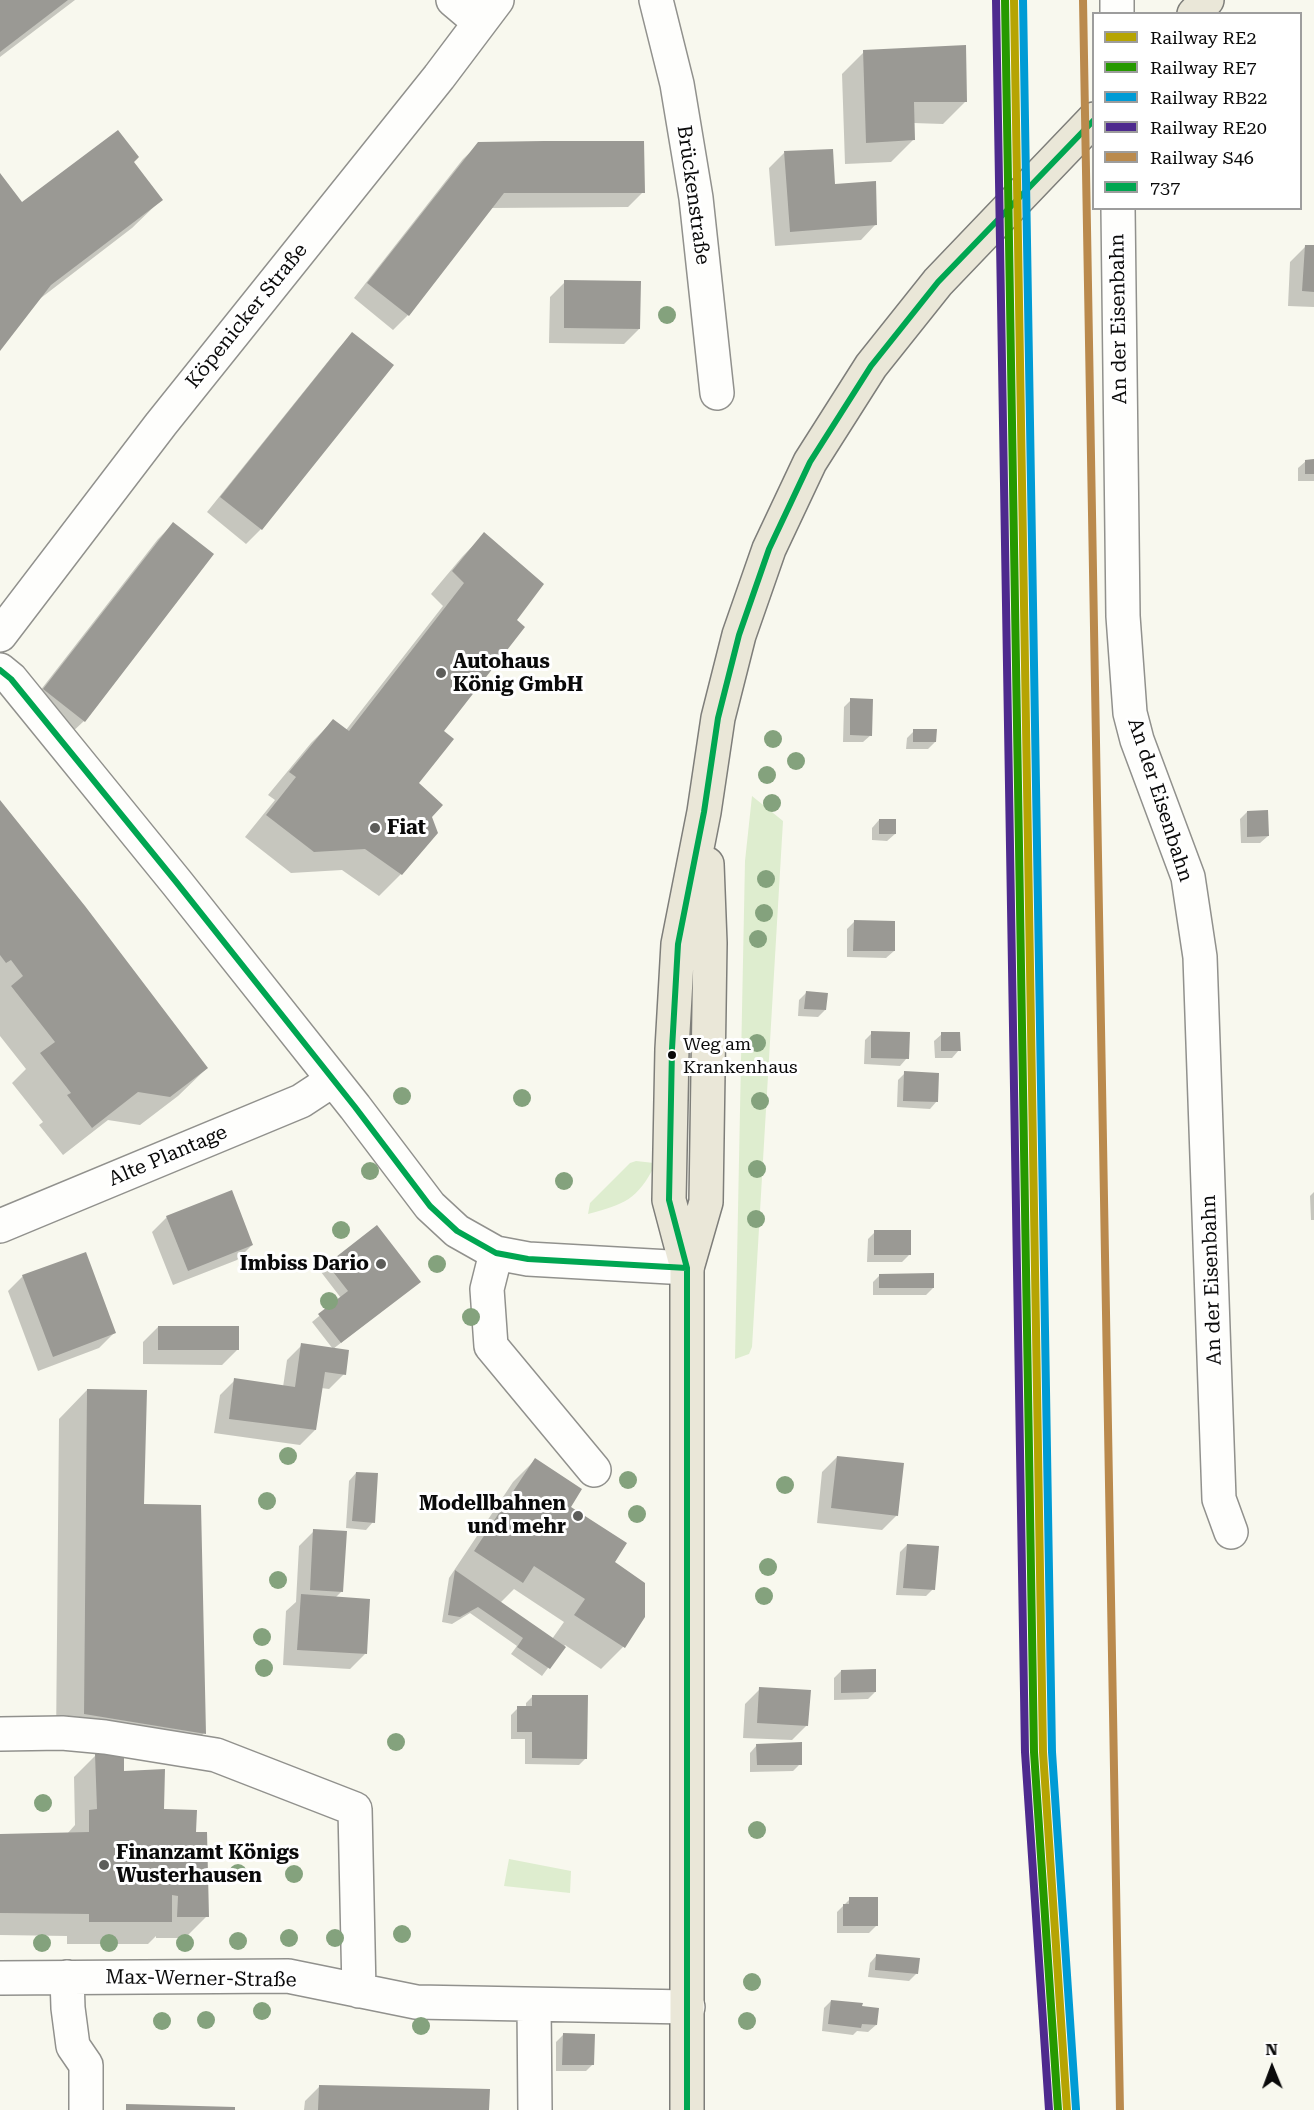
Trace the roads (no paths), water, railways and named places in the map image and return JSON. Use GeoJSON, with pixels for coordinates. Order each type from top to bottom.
{"type":"FeatureCollection","features":[{"type":"Feature","properties":{"kind":"main road"},"geometry":{"type":"LineString","coordinates":[[1196,12],[1207,0]]}},
{"type":"Feature","properties":{"kind":"main road"},"geometry":{"type":"LineString","coordinates":[[687,2110],[687,1268],[669,1200],[672,1050],[678,944],[704,812],[718,718],[739,635],[769,549],[810,462],[871,366],[938,282],[1092,120]]}},
{"type":"Feature","properties":{"kind":"street"},"geometry":{"type":"LineString","coordinates":[[453,0],[488,11]]}},
{"type":"Feature","properties":{"kind":"street","name":"Brückenstraße"},"geometry":{"type":"LineString","coordinates":[[656,0],[676,84],[696,198],[717,393]]}},
{"type":"Feature","properties":{"kind":"street","name":"Köpenicker Straße"},"geometry":{"type":"LineString","coordinates":[[0,635],[161,424],[432,86],[488,11]]}},
{"type":"Feature","properties":{"kind":"street","name":"An der Eisenbahn"},"geometry":{"type":"LineString","coordinates":[[1118,210],[1123,616],[1130,713],[1137,740],[1188,877],[1200,957],[1219,1499],[1231,1532]]}},
{"type":"Feature","properties":{"kind":"street"},"geometry":{"type":"LineString","coordinates":[[0,670],[11,679],[177,882],[430,1206],[457,1231],[496,1253],[537,1260],[687,1268]]}},
{"type":"Feature","properties":{"kind":"street","name":"Alte Plantage"},"geometry":{"type":"LineString","coordinates":[[0,1226],[301,1101],[333,1080]]}},
{"type":"Feature","properties":{"kind":"street"},"geometry":{"type":"LineString","coordinates":[[496,1253],[487,1289],[491,1346],[594,1470]]}},
{"type":"Feature","properties":{"kind":"street"},"geometry":{"type":"LineString","coordinates":[[0,1734],[62,1733],[94,1736],[216,1755],[355,1809],[358,1991]]}},
{"type":"Feature","properties":{"kind":"street"},"geometry":{"type":"LineString","coordinates":[[67,1977],[73,2046],[86,2065],[86,2110]]}},
{"type":"Feature","properties":{"kind":"street","name":"Max-Werner-Straße"},"geometry":{"type":"LineString","coordinates":[[0,1978],[288,1977],[416,2002],[688,2007]]}},
{"type":"Feature","properties":{"kind":"street"},"geometry":{"type":"LineString","coordinates":[[534,2005],[535,2110]]}},
{"type":"Feature","properties":{"kind":"rail line","name":"RE20"},"geometry":{"type":"LineString","coordinates":[[996,0],[1025,1752],[1049,2110]]}},
{"type":"Feature","properties":{"kind":"rail line","name":"RE7"},"geometry":{"type":"LineString","coordinates":[[1005,0],[1034,1752],[1058,2110]]}},
{"type":"Feature","properties":{"kind":"rail line","name":"RE2"},"geometry":{"type":"LineString","coordinates":[[1014,0],[1043,1752],[1067,2110]]}},
{"type":"Feature","properties":{"kind":"rail line","name":"RB22"},"geometry":{"type":"LineString","coordinates":[[1023,0],[1052,1752],[1076,2109]]}},
{"type":"Feature","properties":{"kind":"rail line","name":"S46"},"geometry":{"type":"LineString","coordinates":[[1083,0],[1120,2110]]}},
{"type":"Feature","properties":{"kind":"place","name":"Autohaus König GmbH"},"geometry":{"type":"Point","coordinates":[441,673]}},
{"type":"Feature","properties":{"kind":"place","name":"Fiat"},"geometry":{"type":"Point","coordinates":[375,828]}},
{"type":"Feature","properties":{"kind":"place","name":"Weg am Krankenhaus"},"geometry":{"type":"Point","coordinates":[672,1055]}},
{"type":"Feature","properties":{"kind":"place","name":"Imbiss Dario"},"geometry":{"type":"Point","coordinates":[381,1264]}},
{"type":"Feature","properties":{"kind":"place","name":"Modellbahnen und mehr"},"geometry":{"type":"Point","coordinates":[578,1516]}},
{"type":"Feature","properties":{"kind":"place","name":"Finanzamt Königs Wusterhausen"},"geometry":{"type":"Point","coordinates":[104,1865]}}]}
